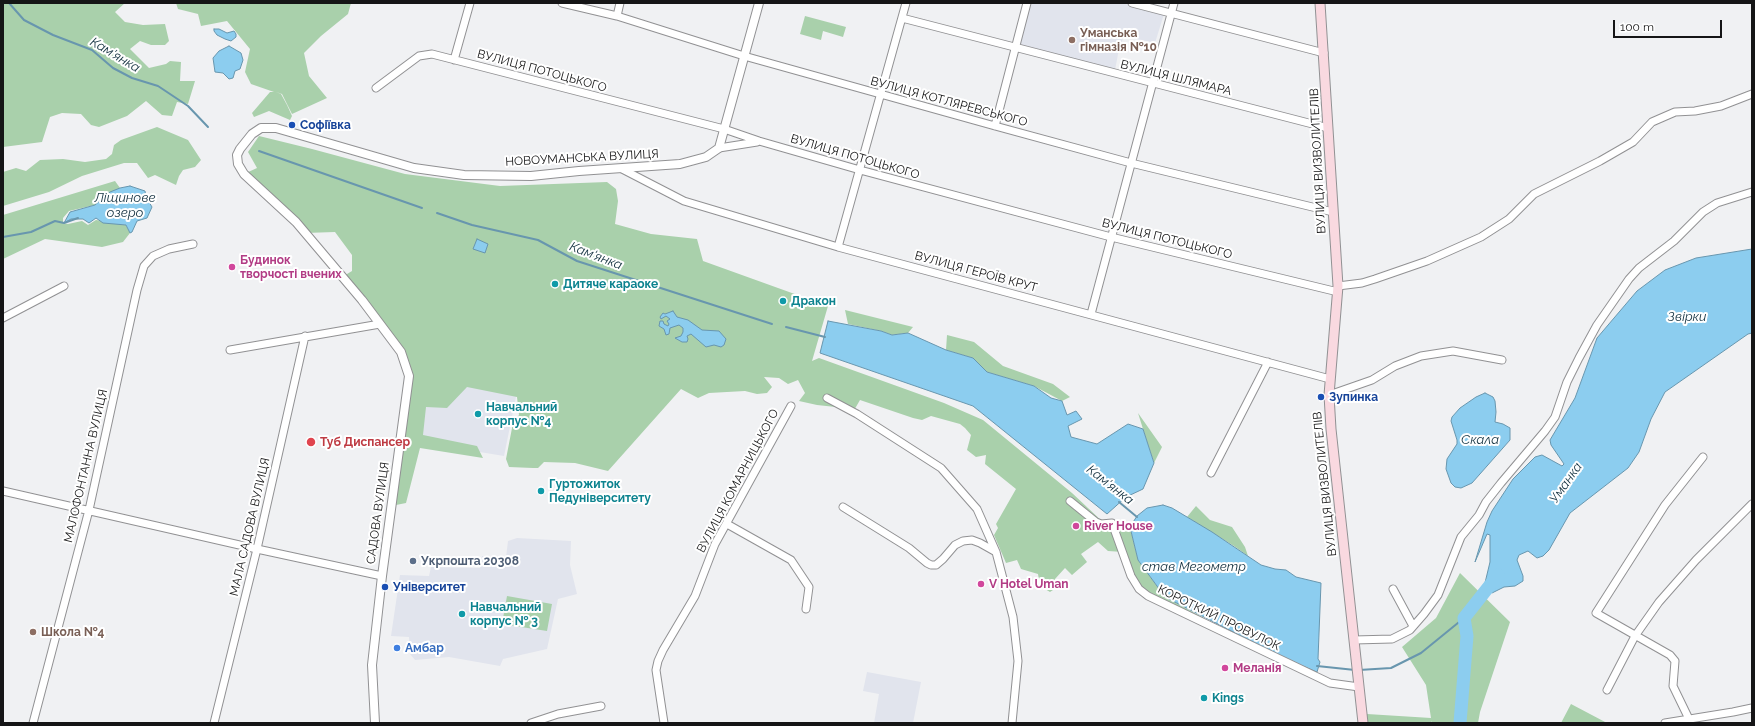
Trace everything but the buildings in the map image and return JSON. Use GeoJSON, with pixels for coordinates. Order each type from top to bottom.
{"type":"FeatureCollection","features":[{"type":"Feature","properties":{"kind":"main road","name":"ВУЛИЦЯ ВИЗВОЛИТЕЛІВ"},"geometry":{"type":"LineString","coordinates":[[1320,3],[1338,289],[1329,395],[1332,442],[1363,723]]}},
{"type":"Feature","properties":{"kind":"street"},"geometry":{"type":"LineString","coordinates":[[454,60],[470,3]]}},
{"type":"Feature","properties":{"kind":"street","name":"ВУЛИЦЯ КОТЛЯРЕВСЬКОГО"},"geometry":{"type":"LineString","coordinates":[[562,3],[617,16],[744,56],[1131,163],[1333,212]]}},
{"type":"Feature","properties":{"kind":"street"},"geometry":{"type":"LineString","coordinates":[[617,16],[620,3]]}},
{"type":"Feature","properties":{"kind":"street"},"geometry":{"type":"LineString","coordinates":[[759,3],[719,148],[759,141]]}},
{"type":"Feature","properties":{"kind":"street"},"geometry":{"type":"LineString","coordinates":[[838,247],[906,3]]}},
{"type":"Feature","properties":{"kind":"street"},"geometry":{"type":"LineString","coordinates":[[995,126],[1027,3]]}},
{"type":"Feature","properties":{"kind":"street"},"geometry":{"type":"LineString","coordinates":[[1132,3],[1324,53]]}},
{"type":"Feature","properties":{"kind":"street"},"geometry":{"type":"LineString","coordinates":[[1091,314],[1174,3]]}},
{"type":"Feature","properties":{"kind":"street","name":"ВУЛИЦЯ ШЛЯМАРА"},"geometry":{"type":"LineString","coordinates":[[902,18],[1328,128]]}},
{"type":"Feature","properties":{"kind":"street","name":"ВУЛИЦЯ ПОТОЦЬКОГО"},"geometry":{"type":"LineString","coordinates":[[376,88],[419,56],[432,54],[724,129],[759,141],[860,170],[1111,237],[1338,289]]}},
{"type":"Feature","properties":{"kind":"street"},"geometry":{"type":"LineString","coordinates":[[1338,289],[1375,279],[1427,261],[1481,237],[1509,219],[1534,194],[1600,161],[1633,142],[1652,122],[1675,112],[1695,111],[1721,106],[1752,94]]}},
{"type":"Feature","properties":{"kind":"street","name":"НОВОУМАНСЬКА ВУЛИЦЯ"},"geometry":{"type":"LineString","coordinates":[[252,134],[261,128],[276,128],[414,168],[464,175],[531,176],[680,164],[706,156],[719,148]]}},
{"type":"Feature","properties":{"kind":"street","name":"САДОВА ВУЛИЦЯ"},"geometry":{"type":"LineString","coordinates":[[252,134],[237,155],[238,164],[244,174],[296,222],[380,324],[401,352],[409,376],[382,576],[372,665],[375,723]]}},
{"type":"Feature","properties":{"kind":"street","name":"ВУЛИЦЯ ГЕРОЇВ КРУТ"},"geometry":{"type":"LineString","coordinates":[[622,169],[684,201],[838,247],[1330,379]]}},
{"type":"Feature","properties":{"kind":"street"},"geometry":{"type":"LineString","coordinates":[[1354,640],[1392,639],[1401,635],[1413,626],[1438,595],[1461,537],[1479,515],[1497,488],[1555,417],[1567,382],[1579,358],[1597,325],[1629,279],[1639,268],[1674,241],[1703,212],[1716,203],[1752,192]]}},
{"type":"Feature","properties":{"kind":"street","name":"МАЛОФОНТАННА ВУЛИЦЯ"},"geometry":{"type":"LineString","coordinates":[[33,723],[89,510],[137,290],[144,266],[153,256],[169,249],[193,244]]}},
{"type":"Feature","properties":{"kind":"street"},"geometry":{"type":"LineString","coordinates":[[3,318],[64,286]]}},
{"type":"Feature","properties":{"kind":"street"},"geometry":{"type":"LineString","coordinates":[[230,350],[380,324]]}},
{"type":"Feature","properties":{"kind":"street","name":"МАЛА САДОВА ВУЛИЦЯ"},"geometry":{"type":"LineString","coordinates":[[214,723],[257,549],[305,336]]}},
{"type":"Feature","properties":{"kind":"street"},"geometry":{"type":"LineString","coordinates":[[1329,395],[1372,380],[1395,366],[1421,356],[1453,351],[1502,360]]}},
{"type":"Feature","properties":{"kind":"street"},"geometry":{"type":"LineString","coordinates":[[1211,473],[1268,362]]}},
{"type":"Feature","properties":{"kind":"street"},"geometry":{"type":"LineString","coordinates":[[827,398],[857,414],[941,468],[977,509],[996,552],[1013,618],[1018,661],[1012,723]]}},
{"type":"Feature","properties":{"kind":"street","name":"ВУЛИЦЯ КОМАРНИЦЬКОГО"},"geometry":{"type":"LineString","coordinates":[[664,723],[656,670],[658,661],[695,596],[715,544],[790,406]]}},
{"type":"Feature","properties":{"kind":"street"},"geometry":{"type":"LineString","coordinates":[[1688,719],[1673,686],[1675,661],[1670,655],[1596,613],[1666,505],[1703,457]]}},
{"type":"Feature","properties":{"kind":"street"},"geometry":{"type":"LineString","coordinates":[[3,491],[382,576]]}},
{"type":"Feature","properties":{"kind":"street","name":"КОРОТКИЙ ПРОВУЛОК"},"geometry":{"type":"LineString","coordinates":[[1070,501],[1096,522],[1101,524],[1112,523],[1131,576],[1139,589],[1148,596],[1330,683],[1359,684]]}},
{"type":"Feature","properties":{"kind":"street"},"geometry":{"type":"LineString","coordinates":[[1607,690],[1635,636],[1663,597],[1696,560],[1752,504]]}},
{"type":"Feature","properties":{"kind":"street"},"geometry":{"type":"LineString","coordinates":[[843,507],[909,548],[931,565],[936,565],[955,545],[962,541],[972,540],[996,552]]}},
{"type":"Feature","properties":{"kind":"street"},"geometry":{"type":"LineString","coordinates":[[727,524],[791,560],[809,587],[806,609]]}},
{"type":"Feature","properties":{"kind":"street"},"geometry":{"type":"LineString","coordinates":[[1392,588],[1413,626]]}},
{"type":"Feature","properties":{"kind":"street"},"geometry":{"type":"LineString","coordinates":[[531,723],[558,714],[601,706]]}},
{"type":"Feature","properties":{"kind":"street"},"geometry":{"type":"LineString","coordinates":[[1665,723],[1752,708]]}},
{"type":"Feature","properties":{"kind":"shaded area","name":"Уманська гімназія №10"},"geometry":{"type":"Polygon","coordinates":[[[1031,3],[1122,3],[1164,14],[1155,43],[1124,36],[1119,49],[1115,70],[1020,46],[1031,3]]]}},
{"type":"Feature","properties":{"kind":"shaded area"},"geometry":{"type":"Polygon","coordinates":[[[430,371],[517,392],[504,456],[413,441],[430,371]]]}},
{"type":"Feature","properties":{"kind":"shaded area"},"geometry":{"type":"Polygon","coordinates":[[[517,538],[571,541],[570,565],[577,594],[558,599],[547,649],[503,659],[500,666],[449,657],[415,660],[410,654],[409,637],[391,636],[400,575],[429,576],[431,567],[480,568],[482,556],[506,557],[508,541],[517,538]]]}},
{"type":"Feature","properties":{"kind":"shaded area"},"geometry":{"type":"Polygon","coordinates":[[[867,672],[921,682],[913,723],[874,723],[879,694],[863,691],[867,672]]]}},
{"type":"Feature","properties":{"kind":"green space"},"geometry":{"type":"Polygon","coordinates":[[[3,3],[125,3],[115,12],[125,22],[143,25],[165,24],[169,41],[165,45],[151,45],[140,41],[130,49],[149,68],[166,64],[170,61],[181,62],[180,81],[195,81],[188,104],[177,102],[172,116],[162,115],[146,101],[127,116],[99,127],[91,125],[81,114],[62,113],[50,117],[42,142],[3,147],[3,3]]]}},
{"type":"Feature","properties":{"kind":"green space"},"geometry":{"type":"Polygon","coordinates":[[[176,3],[351,3],[348,14],[321,36],[304,53],[309,76],[327,98],[292,114],[282,94],[276,92],[281,94],[287,105],[292,116],[290,120],[269,111],[254,117],[252,113],[270,92],[274,92],[251,84],[245,72],[250,49],[227,21],[201,26],[198,14],[178,9],[176,3]]]}},
{"type":"Feature","properties":{"kind":"green space"},"geometry":{"type":"Polygon","coordinates":[[[805,16],[846,27],[843,37],[823,31],[821,40],[800,34],[805,16]]]}},
{"type":"Feature","properties":{"kind":"green space"},"geometry":{"type":"Polygon","coordinates":[[[157,127],[188,140],[201,160],[195,167],[183,170],[176,185],[155,175],[148,178],[137,163],[124,163],[82,176],[49,192],[3,206],[3,172],[16,168],[26,171],[40,160],[63,159],[85,162],[106,159],[112,154],[114,145],[121,140],[157,127]]]}},
{"type":"Feature","properties":{"kind":"green space"},"geometry":{"type":"Polygon","coordinates":[[[259,136],[405,174],[500,186],[607,182],[616,189],[618,201],[615,224],[651,234],[697,239],[703,261],[828,306],[812,361],[819,358],[944,403],[983,420],[1072,493],[1105,524],[1120,529],[1130,527],[1138,560],[1165,597],[1204,618],[1201,622],[1139,589],[1123,552],[1108,551],[1098,542],[1081,554],[1087,562],[1072,575],[1065,568],[1055,579],[1056,588],[1050,592],[1040,586],[1038,574],[1021,569],[1017,560],[1006,563],[994,535],[998,528],[996,524],[1016,489],[985,464],[986,455],[976,457],[967,450],[971,435],[965,428],[960,424],[931,416],[922,420],[913,418],[860,400],[853,412],[845,408],[817,405],[799,401],[805,393],[798,380],[788,384],[779,378],[764,377],[772,387],[767,393],[757,394],[745,391],[709,393],[698,398],[681,389],[608,471],[575,463],[544,462],[538,468],[509,467],[506,459],[513,423],[519,415],[517,397],[467,387],[447,408],[426,407],[423,435],[477,446],[483,458],[420,448],[406,503],[391,506],[409,376],[401,352],[342,277],[352,271],[352,255],[335,232],[305,233],[244,174],[257,168],[248,152],[259,136]]]}},
{"type":"Feature","properties":{"kind":"green space"},"geometry":{"type":"Polygon","coordinates":[[[115,181],[120,188],[100,199],[95,205],[69,211],[63,218],[63,223],[68,224],[82,221],[88,225],[96,220],[126,225],[130,233],[123,242],[102,247],[45,239],[3,259],[3,215],[115,181]]]}},
{"type":"Feature","properties":{"kind":"green space"},"geometry":{"type":"Polygon","coordinates":[[[845,310],[913,327],[908,333],[892,335],[881,331],[848,324],[845,310]]]}},
{"type":"Feature","properties":{"kind":"green space"},"geometry":{"type":"Polygon","coordinates":[[[947,335],[974,342],[1003,366],[1053,384],[1070,397],[1062,401],[1034,386],[987,372],[973,358],[946,350],[947,335]]]}},
{"type":"Feature","properties":{"kind":"green space"},"geometry":{"type":"Polygon","coordinates":[[[1138,413],[1162,447],[1154,463],[1143,429],[1138,413]]]}},
{"type":"Feature","properties":{"kind":"green space"},"geometry":{"type":"Polygon","coordinates":[[[1196,506],[1210,520],[1232,527],[1245,547],[1248,556],[1187,517],[1196,506]]]}},
{"type":"Feature","properties":{"kind":"green space"},"geometry":{"type":"Polygon","coordinates":[[[1460,573],[1510,622],[1480,712],[1478,723],[1432,723],[1432,721],[1431,723],[1366,723],[1367,714],[1431,718],[1426,685],[1402,647],[1436,618],[1460,573]]]}},
{"type":"Feature","properties":{"kind":"green space"},"geometry":{"type":"Polygon","coordinates":[[[507,596],[552,604],[547,631],[502,624],[507,596]]]}},
{"type":"Feature","properties":{"kind":"green space"},"geometry":{"type":"Polygon","coordinates":[[[1571,704],[1607,723],[1561,723],[1571,704]]]}},
{"type":"Feature","properties":{"kind":"water"},"geometry":{"type":"Polygon","coordinates":[[[214,29],[219,29],[227,33],[234,31],[236,37],[231,41],[225,39],[217,35],[214,29]]]}},
{"type":"Feature","properties":{"kind":"water"},"geometry":{"type":"Polygon","coordinates":[[[229,46],[241,53],[243,60],[240,69],[235,71],[233,78],[229,79],[223,73],[215,72],[213,58],[219,51],[229,46]]]}},
{"type":"Feature","properties":{"kind":"water","name":"Ліщинове озеро"},"geometry":{"type":"Polygon","coordinates":[[[130,186],[145,191],[146,197],[144,200],[149,202],[152,207],[147,218],[137,221],[132,232],[130,233],[126,225],[103,223],[96,218],[89,223],[83,219],[71,219],[64,223],[70,212],[95,205],[110,192],[130,186]]]}},
{"type":"Feature","properties":{"kind":"water"},"geometry":{"type":"Polygon","coordinates":[[[477,239],[488,244],[485,253],[473,249],[477,239]]]}},
{"type":"Feature","properties":{"kind":"water","name":"Звірки"},"geometry":{"type":"Polygon","coordinates":[[[1752,249],[1752,333],[1748,334],[1665,392],[1651,419],[1639,452],[1628,468],[1570,513],[1549,550],[1543,556],[1537,558],[1528,551],[1519,555],[1517,560],[1523,576],[1523,581],[1515,586],[1504,587],[1492,593],[1484,587],[1490,562],[1490,535],[1487,534],[1475,562],[1487,522],[1492,511],[1513,479],[1535,457],[1542,455],[1562,466],[1564,464],[1551,445],[1550,440],[1575,398],[1597,338],[1637,291],[1665,270],[1696,258],[1752,249]]]}},
{"type":"Feature","properties":{"kind":"water"},"geometry":{"type":"Polygon","coordinates":[[[673,311],[677,317],[688,320],[702,330],[719,331],[726,339],[724,345],[721,347],[714,345],[706,347],[691,334],[687,336],[687,342],[682,342],[675,338],[681,336],[683,332],[683,328],[679,325],[670,328],[669,334],[666,335],[664,329],[659,326],[660,321],[663,321],[664,324],[668,326],[669,324],[667,321],[670,319],[666,316],[661,319],[660,317],[663,313],[665,314],[673,311]]]}},
{"type":"Feature","properties":{"kind":"water"},"geometry":{"type":"Polygon","coordinates":[[[828,321],[881,331],[892,335],[908,333],[946,350],[973,358],[987,372],[1034,386],[1051,398],[1062,401],[1067,415],[1076,411],[1082,419],[1068,426],[1071,437],[1097,444],[1128,424],[1143,429],[1154,463],[1143,489],[1126,497],[1107,514],[973,406],[820,353],[828,321]]]}},
{"type":"Feature","properties":{"kind":"water","name":"Скала"},"geometry":{"type":"Polygon","coordinates":[[[1485,393],[1493,397],[1495,401],[1495,422],[1510,428],[1510,440],[1472,483],[1461,488],[1455,487],[1451,483],[1446,469],[1447,459],[1457,444],[1451,421],[1452,417],[1460,408],[1476,397],[1485,393]]]}},
{"type":"Feature","properties":{"kind":"water","name":"став Мегометр"},"geometry":{"type":"Polygon","coordinates":[[[1163,505],[1172,508],[1212,532],[1261,565],[1286,570],[1296,577],[1321,583],[1318,659],[1320,662],[1317,672],[1288,660],[1165,597],[1138,560],[1130,527],[1137,516],[1147,508],[1163,505]]]}},
{"type":"Feature","properties":{"kind":"waterway","name":"Кам'янка"},"geometry":{"type":"LineString","coordinates":[[9,3],[24,20],[53,35],[92,50],[113,68],[132,78],[158,86],[188,106],[208,127]]}},
{"type":"Feature","properties":{"kind":"waterway","name":"Кам'янка"},"geometry":{"type":"LineString","coordinates":[[259,151],[422,208]]}},
{"type":"Feature","properties":{"kind":"waterway","name":"Кам'янка"},"geometry":{"type":"LineString","coordinates":[[437,213],[472,225],[538,240],[577,261],[772,324]]}},
{"type":"Feature","properties":{"kind":"waterway"},"geometry":{"type":"LineString","coordinates":[[3,237],[31,232],[55,221],[64,223],[78,218]]}},
{"type":"Feature","properties":{"kind":"waterway","name":"Кам'янка"},"geometry":{"type":"LineString","coordinates":[[786,327],[825,337]]}},
{"type":"Feature","properties":{"kind":"waterway","name":"Кам'янка"},"geometry":{"type":"LineString","coordinates":[[1119,502],[1137,517]]}},
{"type":"Feature","properties":{"kind":"waterway","name":"Уманка"},"geometry":{"type":"LineString","coordinates":[[1460,723],[1467,636],[1464,618],[1498,575]]}},
{"type":"Feature","properties":{"kind":"waterway","name":"Кам'янка"},"geometry":{"type":"LineString","coordinates":[[1359,670],[1391,668],[1421,653],[1464,618]]}},
{"type":"Feature","properties":{"kind":"waterway","name":"Кам'янка"},"geometry":{"type":"LineString","coordinates":[[1317,666],[1355,670]]}},
{"type":"Feature","properties":{"kind":"place","name":"Уманська гімназія №10"},"geometry":{"type":"Point","coordinates":[1072,40]}},
{"type":"Feature","properties":{"kind":"place","name":"Софіївка"},"geometry":{"type":"Point","coordinates":[292,125]}},
{"type":"Feature","properties":{"kind":"place","name":"Будинок творчості вчених"},"geometry":{"type":"Point","coordinates":[232,267]}},
{"type":"Feature","properties":{"kind":"place","name":"Дитяче караоке"},"geometry":{"type":"Point","coordinates":[555,284]}},
{"type":"Feature","properties":{"kind":"place","name":"Дракон"},"geometry":{"type":"Point","coordinates":[783,301]}},
{"type":"Feature","properties":{"kind":"place","name":"Зупинка"},"geometry":{"type":"Point","coordinates":[1321,397]}},
{"type":"Feature","properties":{"kind":"place","name":"Навчальний корпус №4"},"geometry":{"type":"Point","coordinates":[478,414]}},
{"type":"Feature","properties":{"kind":"place","name":"Туб Диспансер"},"geometry":{"type":"Point","coordinates":[311,442]}},
{"type":"Feature","properties":{"kind":"place","name":"Гуртожиток Педуніверситету"},"geometry":{"type":"Point","coordinates":[541,491]}},
{"type":"Feature","properties":{"kind":"place","name":"River House"},"geometry":{"type":"Point","coordinates":[1076,526]}},
{"type":"Feature","properties":{"kind":"place","name":"Укрпошта 20308"},"geometry":{"type":"Point","coordinates":[413,561]}},
{"type":"Feature","properties":{"kind":"place","name":"V Hotel Uman"},"geometry":{"type":"Point","coordinates":[981,584]}},
{"type":"Feature","properties":{"kind":"place","name":"Університет"},"geometry":{"type":"Point","coordinates":[385,587]}},
{"type":"Feature","properties":{"kind":"place","name":"Навчальний корпус № 3"},"geometry":{"type":"Point","coordinates":[462,614]}},
{"type":"Feature","properties":{"kind":"place","name":"Школа №4"},"geometry":{"type":"Point","coordinates":[33,632]}},
{"type":"Feature","properties":{"kind":"place","name":"Амбар"},"geometry":{"type":"Point","coordinates":[397,648]}},
{"type":"Feature","properties":{"kind":"place","name":"Меланія"},"geometry":{"type":"Point","coordinates":[1225,668]}},
{"type":"Feature","properties":{"kind":"place","name":"Kings"},"geometry":{"type":"Point","coordinates":[1204,698]}}]}
